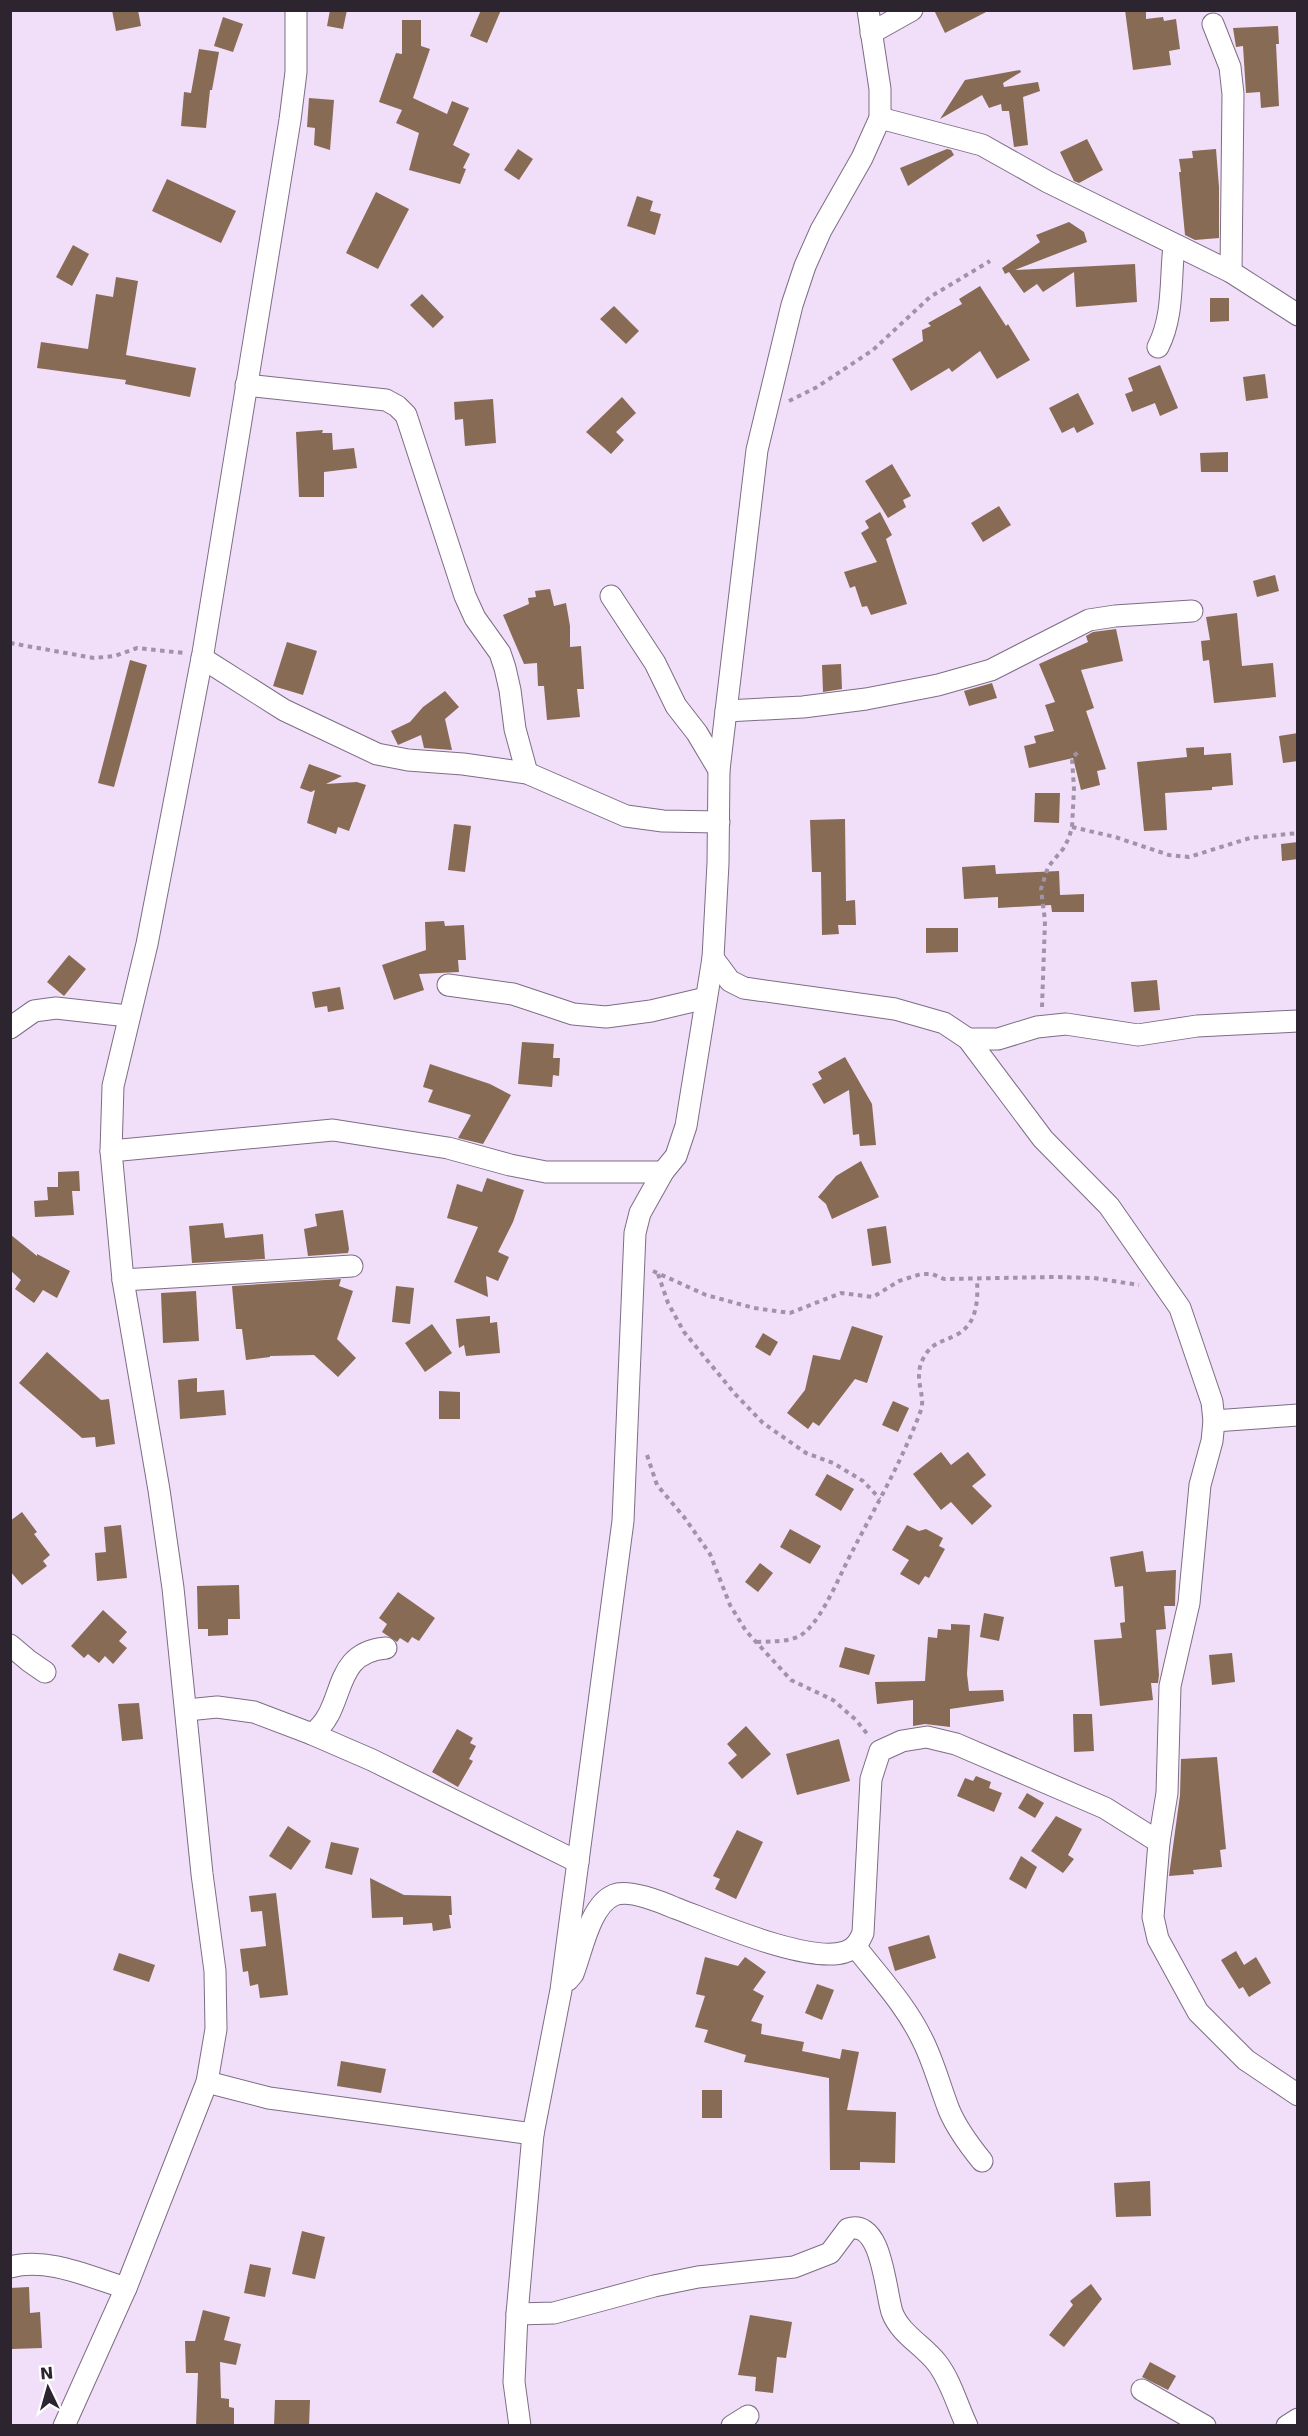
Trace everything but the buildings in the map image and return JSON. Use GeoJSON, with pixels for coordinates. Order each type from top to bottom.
{"type":"FeatureCollection","features":[{"type":"Feature","properties":{"kind":"street"},"geometry":{"type":"LineString","coordinates":[[64,2426],[126,2288],[207,2082],[216,2029],[215,1971],[202,1874],[187,1710],[162,1511],[123,1280],[111,1150],[113,1086],[147,944],[202,656],[290,120],[296,72],[296,10]]}},
{"type":"Feature","properties":{"kind":"street"},"geometry":{"type":"LineString","coordinates":[[520,2426],[514,2382],[517,2314],[533,2134],[561,1990],[623,1521],[635,1233],[640,1213],[663,1172],[676,1156],[686,1126],[713,958],[719,770],[757,450],[764,413],[792,305],[805,266],[821,230],[862,158],[880,118],[880,89],[868,10]]}},
{"type":"Feature","properties":{"kind":"street"},"geometry":{"type":"LineString","coordinates":[[871,33],[912,10]]}},
{"type":"Feature","properties":{"kind":"street"},"geometry":{"type":"LineString","coordinates":[[1214,24],[1230,67],[1233,94],[1231,272]]}},
{"type":"Feature","properties":{"kind":"street"},"geometry":{"type":"LineString","coordinates":[[880,118],[982,145],[1048,182],[1174,246],[1231,272],[1298,315]]}},
{"type":"Feature","properties":{"kind":"street"},"geometry":{"type":"LineString","coordinates":[[1158,347],[1166,333],[1170,308],[1170,277],[1174,246]]}},
{"type":"Feature","properties":{"kind":"street"},"geometry":{"type":"LineString","coordinates":[[246,386],[386,400],[406,415],[465,596],[475,618],[500,653],[510,690],[515,729],[527,773]]}},
{"type":"Feature","properties":{"kind":"street"},"geometry":{"type":"LineString","coordinates":[[611,596],[655,663],[676,706],[697,733],[719,770]]}},
{"type":"Feature","properties":{"kind":"street"},"geometry":{"type":"LineString","coordinates":[[726,711],[803,707],[866,699],[938,685],[991,670],[1089,620],[1192,611]]}},
{"type":"Feature","properties":{"kind":"street"},"geometry":{"type":"LineString","coordinates":[[202,656],[284,710],[377,754],[408,760],[463,764],[527,773],[626,816],[663,821],[718,822]]}},
{"type":"Feature","properties":{"kind":"street"},"geometry":{"type":"LineString","coordinates":[[713,958],[730,981],[744,988],[895,1009],[944,1023],[969,1039],[1043,1139],[1109,1206],[1180,1308],[1212,1402],[1214,1421],[1212,1441],[1200,1485],[1190,1603],[1170,1686],[1167,1793],[1159,1842],[1153,1917],[1158,1939],[1198,2012],[1246,2060],[1298,2095]]}},
{"type":"Feature","properties":{"kind":"street"},"geometry":{"type":"LineString","coordinates":[[448,985],[513,994],[573,1014],[606,1017],[651,1011],[706,998]]}},
{"type":"Feature","properties":{"kind":"street"},"geometry":{"type":"LineString","coordinates":[[10,1028],[34,1011],[56,1008],[128,1017]]}},
{"type":"Feature","properties":{"kind":"street"},"geometry":{"type":"LineString","coordinates":[[969,1039],[998,1039],[1037,1027],[1066,1024],[1138,1035],[1197,1026],[1298,1021]]}},
{"type":"Feature","properties":{"kind":"street"},"geometry":{"type":"LineString","coordinates":[[111,1150],[333,1130],[448,1148],[546,1172],[663,1172]]}},
{"type":"Feature","properties":{"kind":"street"},"geometry":{"type":"LineString","coordinates":[[123,1280],[352,1266]]}},
{"type":"Feature","properties":{"kind":"street"},"geometry":{"type":"LineString","coordinates":[[1214,1421],[1298,1415]]}},
{"type":"Feature","properties":{"kind":"street"},"geometry":{"type":"LineString","coordinates":[[10,1645],[45,1672]]}},
{"type":"Feature","properties":{"kind":"street"},"geometry":{"type":"LineString","coordinates":[[312,1734],[322,1727],[351,1663],[362,1653],[387,1648]]}},
{"type":"Feature","properties":{"kind":"street"},"geometry":{"type":"LineString","coordinates":[[187,1710],[217,1707],[254,1712],[312,1734],[578,1862]]}},
{"type":"Feature","properties":{"kind":"street"},"geometry":{"type":"LineString","coordinates":[[561,1990],[573,1974],[589,1925],[597,1910],[612,1895],[622,1893],[654,1900],[801,1951],[834,1954],[845,1952],[855,1946],[859,1943],[862,1933],[871,1779],[880,1750],[902,1741],[927,1737],[956,1744],[1105,1808],[1159,1842]]}},
{"type":"Feature","properties":{"kind":"street"},"geometry":{"type":"LineString","coordinates":[[855,1946],[910,2019],[922,2040],[962,2135],[982,2161]]}},
{"type":"Feature","properties":{"kind":"street"},"geometry":{"type":"LineString","coordinates":[[207,2082],[269,2098],[533,2134]]}},
{"type":"Feature","properties":{"kind":"street"},"geometry":{"type":"LineString","coordinates":[[517,2314],[554,2313],[654,2286],[698,2277],[794,2267],[830,2253],[848,2229],[859,2227],[866,2230],[876,2244],[887,2296],[900,2328],[921,2345],[938,2365],[967,2426]]}},
{"type":"Feature","properties":{"kind":"street"},"geometry":{"type":"LineString","coordinates":[[10,2267],[26,2263],[44,2264],[126,2288]]}},
{"type":"Feature","properties":{"kind":"street"},"geometry":{"type":"LineString","coordinates":[[1142,2390],[1205,2426]]}},
{"type":"Feature","properties":{"kind":"street"},"geometry":{"type":"LineString","coordinates":[[1287,2426],[1298,2419]]}},
{"type":"Feature","properties":{"kind":"path"},"geometry":{"type":"LineString","coordinates":[[764,413],[817,387],[863,356],[930,297],[990,261]]}},
{"type":"Feature","properties":{"kind":"path"},"geometry":{"type":"LineString","coordinates":[[10,642],[94,658],[115,656],[137,648],[202,656]]}},
{"type":"Feature","properties":{"kind":"path"},"geometry":{"type":"LineString","coordinates":[[1024,1032],[1038,1016],[1043,1004],[1045,921],[1041,904],[1042,879],[1069,838],[1072,827],[1074,789],[1072,758],[1079,751]]}},
{"type":"Feature","properties":{"kind":"path"},"geometry":{"type":"LineString","coordinates":[[1072,827],[1132,842],[1169,855],[1189,857],[1250,838],[1298,833]]}},
{"type":"Feature","properties":{"kind":"path"},"geometry":{"type":"LineString","coordinates":[[634,1261],[706,1295],[754,1308],[790,1313],[841,1293],[873,1297],[899,1281],[921,1274],[932,1274],[944,1279],[1084,1278],[1139,1285],[1163,1282]]}},
{"type":"Feature","properties":{"kind":"path"},"geometry":{"type":"LineString","coordinates":[[658,1273],[668,1303],[684,1332],[735,1394],[763,1423],[806,1453],[833,1463],[863,1481],[881,1500]]}},
{"type":"Feature","properties":{"kind":"path"},"geometry":{"type":"LineString","coordinates":[[757,1642],[790,1639],[804,1633],[818,1615],[881,1500],[922,1407],[918,1383],[923,1358],[933,1344],[956,1335],[972,1321],[976,1308],[977,1279]]}},
{"type":"Feature","properties":{"kind":"path"},"geometry":{"type":"LineString","coordinates":[[645,1450],[657,1485],[684,1517],[710,1554],[730,1605],[747,1631],[791,1680],[813,1689],[841,1707],[856,1720],[880,1750]]}}]}
